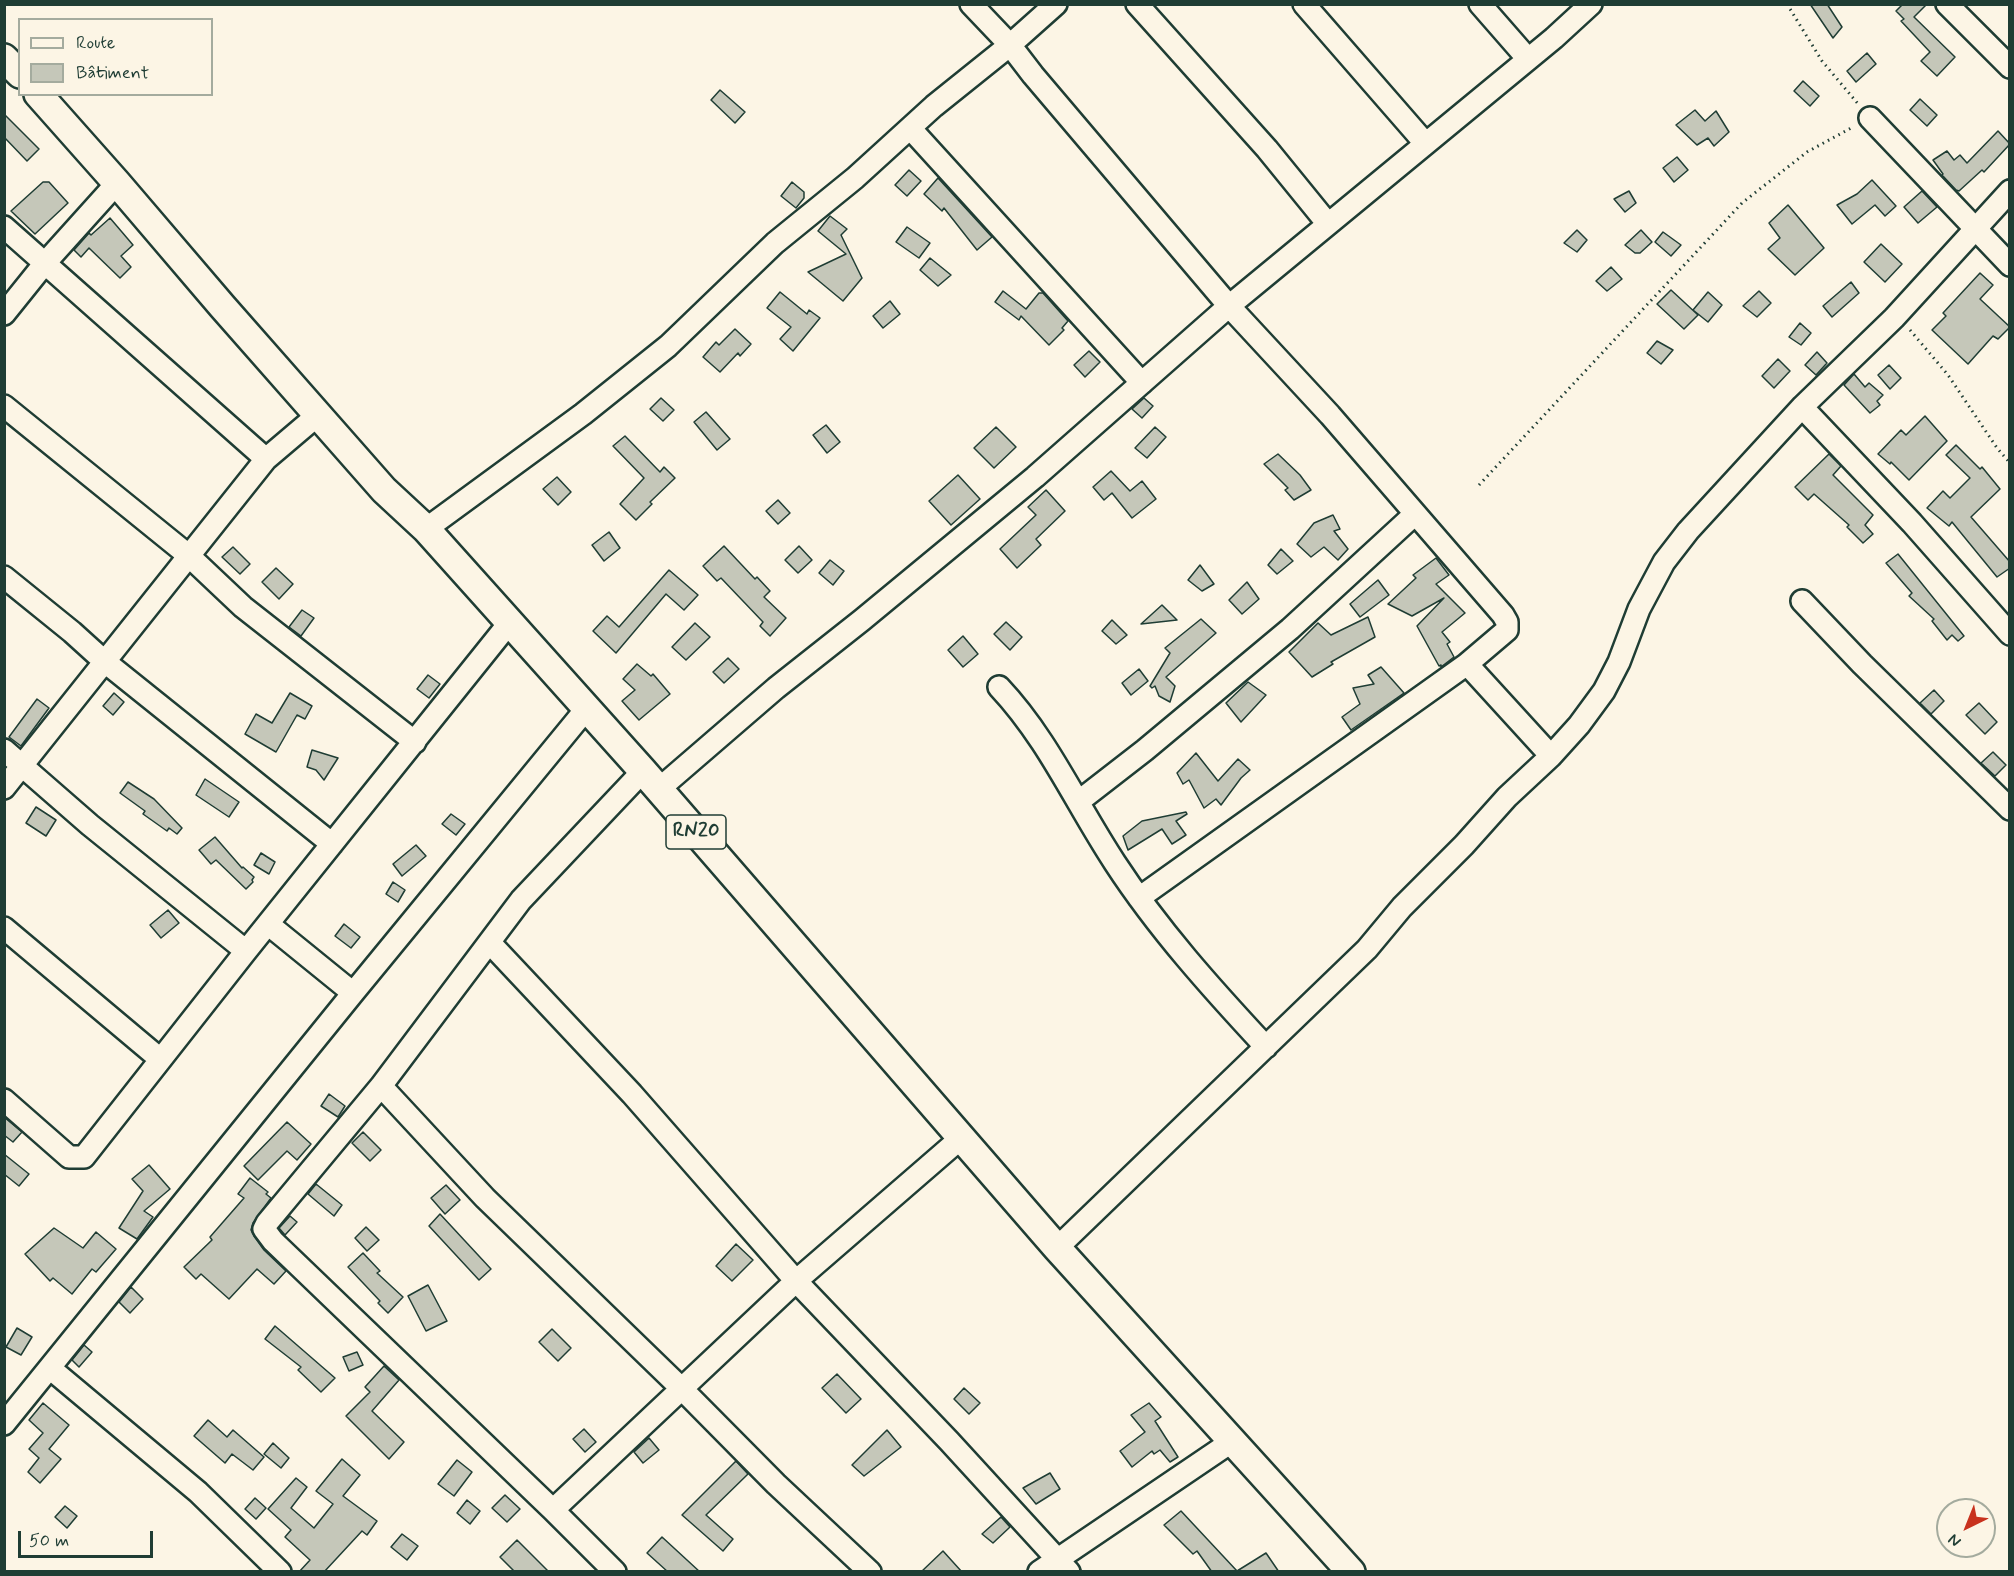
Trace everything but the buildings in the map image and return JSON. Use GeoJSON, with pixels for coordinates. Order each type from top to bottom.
{"type":"FeatureCollection","features":[{"type":"Feature","properties":{"kind":"main road"},"geometry":{"type":"LineString","coordinates":[[4,58],[18,72]]}},
{"type":"Feature","properties":{"kind":"main road","name":"RN20"},"geometry":{"type":"LineString","coordinates":[[40,96],[384,490],[426,529],[651,780],[1057,1248],[1351,1572]]}},
{"type":"Feature","properties":{"kind":"street"},"geometry":{"type":"LineString","coordinates":[[971,4],[1010,45],[1229,306],[1330,415],[1508,622],[1506,630],[1467,664],[1139,898]]}},
{"type":"Feature","properties":{"kind":"street"},"geometry":{"type":"LineString","coordinates":[[426,529],[583,414],[668,346],[775,243],[855,178],[934,106],[1010,45],[1056,4]]}},
{"type":"Feature","properties":{"kind":"street"},"geometry":{"type":"LineString","coordinates":[[1137,4],[1267,149],[1328,224]]}},
{"type":"Feature","properties":{"kind":"street"},"geometry":{"type":"LineString","coordinates":[[1304,4],[1425,143]]}},
{"type":"Feature","properties":{"kind":"street"},"geometry":{"type":"LineString","coordinates":[[1480,4],[1528,59]]}},
{"type":"Feature","properties":{"kind":"street"},"geometry":{"type":"LineString","coordinates":[[615,1572],[265,1231],[267,1223],[381,1086],[534,885],[651,780],[776,688],[1035,477],[1229,306],[1528,59],[1591,4]]}},
{"type":"Feature","properties":{"kind":"street"},"geometry":{"type":"LineString","coordinates":[[1947,4],[2010,67]]}},
{"type":"Feature","properties":{"kind":"street"},"geometry":{"type":"LineString","coordinates":[[1870,118],[2010,265]]}},
{"type":"Feature","properties":{"kind":"street"},"geometry":{"type":"LineString","coordinates":[[910,128],[1142,383]]}},
{"type":"Feature","properties":{"kind":"street"},"geometry":{"type":"LineString","coordinates":[[4,314],[45,263],[117,183]]}},
{"type":"Feature","properties":{"kind":"street"},"geometry":{"type":"LineString","coordinates":[[1057,1248],[1367,949],[1402,907],[1579,725],[1604,691],[1619,662],[1639,609],[1664,562],[1688,531],[1802,407],[1894,318],[2010,190]]}},
{"type":"Feature","properties":{"kind":"street"},"geometry":{"type":"LineString","coordinates":[[4,227],[266,459]]}},
{"type":"Feature","properties":{"kind":"street"},"geometry":{"type":"LineString","coordinates":[[4,405],[188,555],[243,607],[415,742]]}},
{"type":"Feature","properties":{"kind":"street"},"geometry":{"type":"LineString","coordinates":[[1802,407],[1912,523],[2010,634]]}},
{"type":"Feature","properties":{"kind":"street"},"geometry":{"type":"LineString","coordinates":[[4,788],[266,459],[319,414]]}},
{"type":"Feature","properties":{"kind":"street"},"geometry":{"type":"LineString","coordinates":[[1078,802],[1154,743],[1290,629],[1415,514]]}},
{"type":"Feature","properties":{"kind":"street"},"geometry":{"type":"LineString","coordinates":[[4,577],[104,661],[332,844]]}},
{"type":"Feature","properties":{"kind":"street"},"geometry":{"type":"LineString","coordinates":[[1802,601],[1862,664],[2007,802]]}},
{"type":"Feature","properties":{"kind":"street"},"geometry":{"type":"LineString","coordinates":[[4,1101],[69,1157],[84,1157],[510,622]]}},
{"type":"Feature","properties":{"kind":"street"},"geometry":{"type":"LineString","coordinates":[[1467,664],[1551,756]]}},
{"type":"Feature","properties":{"kind":"street"},"geometry":{"type":"LineString","coordinates":[[999,687],[1034,729],[1114,862],[1139,898],[1217,994],[1266,1047]]}},
{"type":"Feature","properties":{"kind":"street"},"geometry":{"type":"LineString","coordinates":[[4,1424],[587,708]]}},
{"type":"Feature","properties":{"kind":"street"},"geometry":{"type":"LineString","coordinates":[[4,750],[90,825],[246,951]]}},
{"type":"Feature","properties":{"kind":"street"},"geometry":{"type":"LineString","coordinates":[[268,924],[353,993]]}},
{"type":"Feature","properties":{"kind":"street"},"geometry":{"type":"LineString","coordinates":[[4,928],[160,1059]]}},
{"type":"Feature","properties":{"kind":"street"},"geometry":{"type":"LineString","coordinates":[[490,943],[632,1094],[796,1281],[949,1441],[1063,1565]]}},
{"type":"Feature","properties":{"kind":"street"},"geometry":{"type":"LineString","coordinates":[[381,1086],[485,1198],[681,1388],[776,1484],[870,1572]]}},
{"type":"Feature","properties":{"kind":"street"},"geometry":{"type":"LineString","coordinates":[[553,1510],[796,1281],[961,1138]]}},
{"type":"Feature","properties":{"kind":"street"},"geometry":{"type":"LineString","coordinates":[[51,1369],[198,1492],[280,1572]]}},
{"type":"Feature","properties":{"kind":"street"},"geometry":{"type":"LineString","coordinates":[[1039,1572],[1063,1565],[1232,1442]]}},
{"type":"Feature","properties":{"kind":"path"},"geometry":{"type":"LineString","coordinates":[[1479,484],[1742,203],[1807,152],[1870,118],[1821,61],[1787,4]]}},
{"type":"Feature","properties":{"kind":"path"},"geometry":{"type":"LineString","coordinates":[[1894,318],[1913,332],[1948,375],[1997,448],[2010,463]]}}]}
